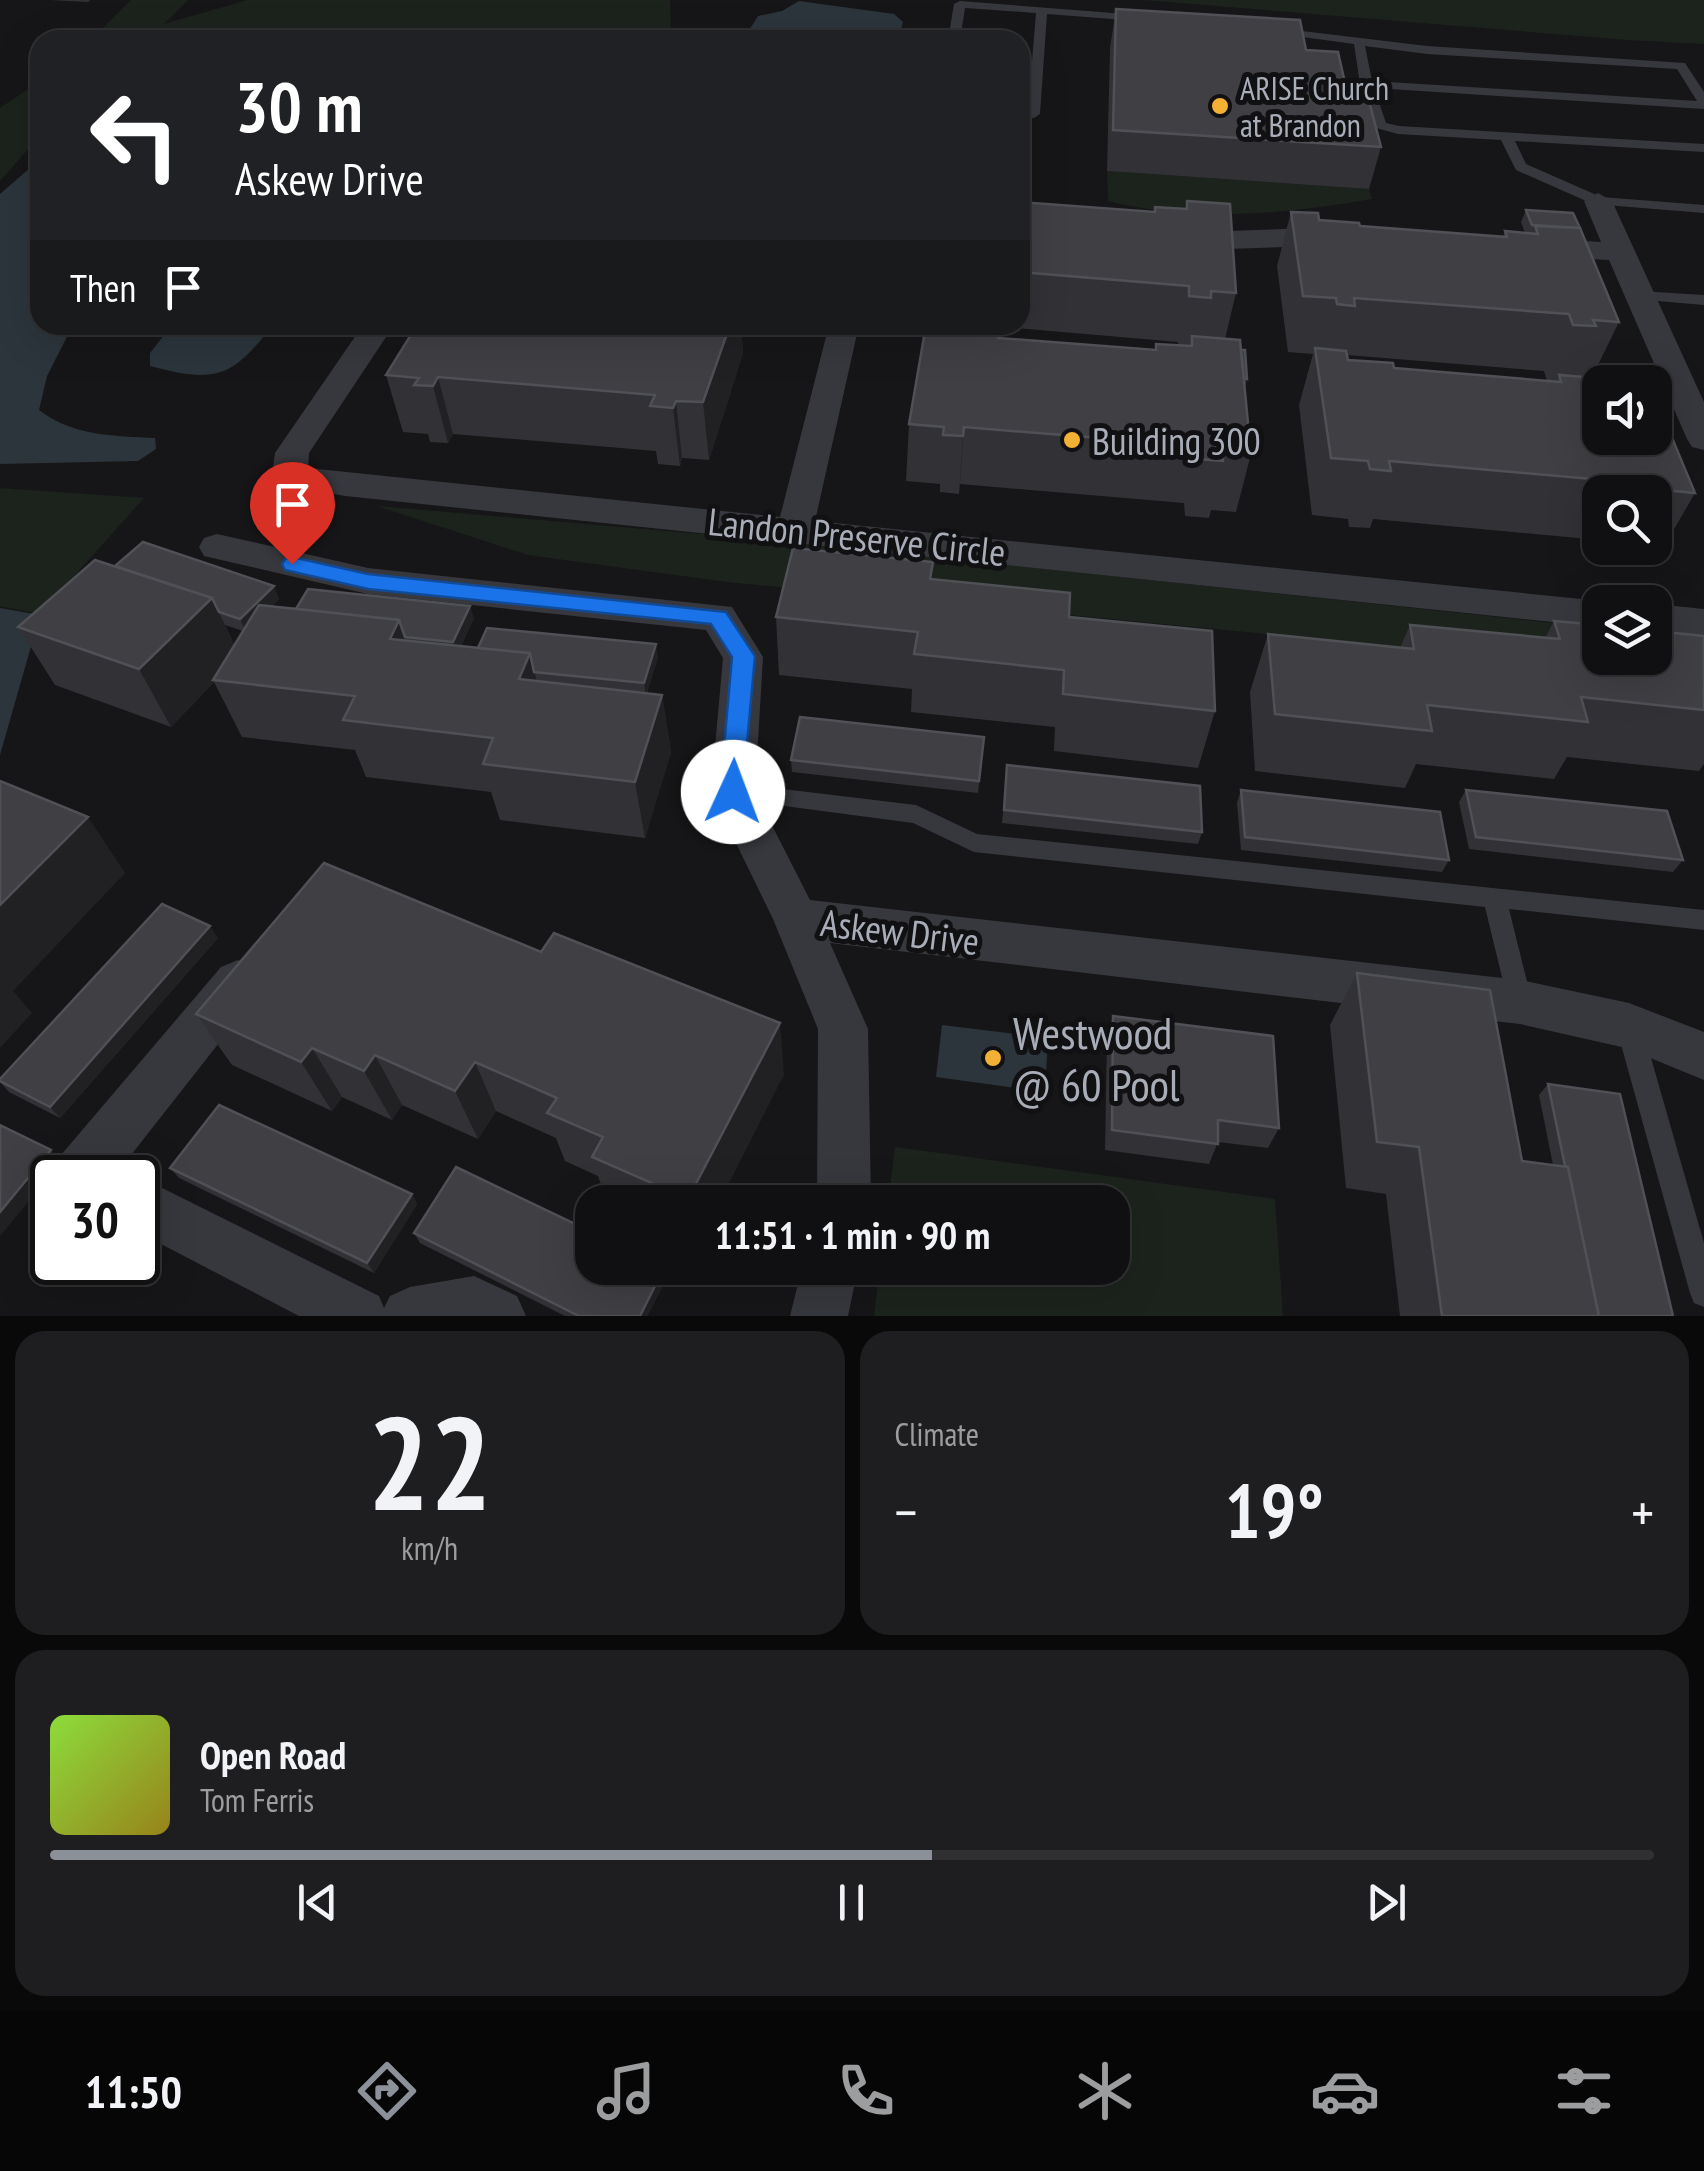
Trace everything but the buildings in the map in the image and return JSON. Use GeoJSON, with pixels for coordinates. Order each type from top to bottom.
{"type":"FeatureCollection","features":[{"type":"Feature","properties":{"kind":"street"},"geometry":{"type":"LineString","coordinates":[[1598,201],[1704,439]]}},
{"type":"Feature","properties":{"kind":"street"},"geometry":{"type":"LineString","coordinates":[[1146,231],[1228,240],[1301,234],[1370,237]]}},
{"type":"Feature","properties":{"kind":"street"},"geometry":{"type":"LineString","coordinates":[[1505,245],[1620,252]]}},
{"type":"Feature","properties":{"kind":"street","name":"Landon Preserve Circle"},"geometry":{"type":"LineString","coordinates":[[372,335],[292,453],[290,476],[345,485],[1582,611]]}},
{"type":"Feature","properties":{"kind":"street"},"geometry":{"type":"LineString","coordinates":[[795,530],[842,335]]}},
{"type":"Feature","properties":{"kind":"street"},"geometry":{"type":"LineString","coordinates":[[216,548],[368,582],[718,617],[743,656],[733,792]]}},
{"type":"Feature","properties":{"kind":"street"},"geometry":{"type":"LineString","coordinates":[[1672,620],[1704,624]]}},
{"type":"Feature","properties":{"kind":"street","name":"Askew Drive"},"geometry":{"type":"LineString","coordinates":[[733,792],[796,919],[1520,1002],[1629,1026],[1704,1056]]}},
{"type":"Feature","properties":{"kind":"street"},"geometry":{"type":"LineString","coordinates":[[796,919],[843,1029],[844,1185]]}},
{"type":"Feature","properties":{"kind":"street"},"geometry":{"type":"LineString","coordinates":[[96,1155],[261,954]]}},
{"type":"Feature","properties":{"kind":"street"},"geometry":{"type":"LineString","coordinates":[[160,1215],[359,1316]]}},
{"type":"Feature","properties":{"kind":"street"},"geometry":{"type":"LineString","coordinates":[[820,1316],[826,1285]]}},
{"type":"Feature","properties":{"kind":"street"},"geometry":{"type":"LineString","coordinates":[[410,1316],[474,1305],[497,1316]]}},
{"type":"Feature","properties":{"kind":"lane"},"geometry":{"type":"LineString","coordinates":[[956,30],[960,4],[1160,20]]}},
{"type":"Feature","properties":{"kind":"lane"},"geometry":{"type":"LineString","coordinates":[[1030,114],[1034,114],[1042,11]]}},
{"type":"Feature","properties":{"kind":"lane"},"geometry":{"type":"LineString","coordinates":[[1256,29],[1358,42],[1681,66],[1704,103]]}},
{"type":"Feature","properties":{"kind":"lane"},"geometry":{"type":"LineString","coordinates":[[1358,42],[1366,84],[1382,125],[1398,130],[1704,148]]}},
{"type":"Feature","properties":{"kind":"lane"},"geometry":{"type":"LineString","coordinates":[[1366,84],[1704,103]]}},
{"type":"Feature","properties":{"kind":"lane"},"geometry":{"type":"LineString","coordinates":[[1506,136],[1521,167],[1598,201],[1704,209]]}},
{"type":"Feature","properties":{"kind":"lane"},"geometry":{"type":"LineString","coordinates":[[1640,296],[1704,300]]}},
{"type":"Feature","properties":{"kind":"lane"},"geometry":{"type":"LineString","coordinates":[[733,792],[916,814],[974,842],[1704,920]]}},
{"type":"Feature","properties":{"kind":"lane"},"geometry":{"type":"LineString","coordinates":[[1495,898],[1520,1002]]}},
{"type":"Feature","properties":{"kind":"lane"},"geometry":{"type":"LineString","coordinates":[[1629,1026],[1704,1292]]}},
{"type":"Feature","properties":{"kind":"shaded area"},"geometry":{"type":"Polygon","coordinates":[[[131,0],[188,0],[164,24],[248,0],[670,0],[671,30],[101,30],[131,0]]]}},
{"type":"Feature","properties":{"kind":"shaded area"},"geometry":{"type":"Polygon","coordinates":[[[1144,0],[1704,0],[1704,44],[1628,40],[1144,0]]]}},
{"type":"Feature","properties":{"kind":"shaded area"},"geometry":{"type":"Polygon","coordinates":[[[799,1],[894,14],[903,22],[901,30],[749,30],[758,16],[782,11],[799,1]]]}},
{"type":"Feature","properties":{"kind":"shaded area"},"geometry":{"type":"Polygon","coordinates":[[[30,88],[30,147],[0,181],[0,108],[30,88]]]}},
{"type":"Feature","properties":{"kind":"shaded area"},"geometry":{"type":"Polygon","coordinates":[[[30,168],[30,335],[68,335],[47,376],[39,410],[79,430],[155,438],[156,449],[138,461],[0,464],[0,194],[30,168]]]}},
{"type":"Feature","properties":{"kind":"shaded area"},"geometry":{"type":"Polygon","coordinates":[[[1107,171],[1369,189],[1372,199],[1273,212],[1174,212],[1108,201],[1107,171]]]}},
{"type":"Feature","properties":{"kind":"shaded area"},"geometry":{"type":"Polygon","coordinates":[[[164,335],[264,335],[234,366],[208,375],[150,366],[150,353],[164,335]]]}},
{"type":"Feature","properties":{"kind":"shaded area"},"geometry":{"type":"Polygon","coordinates":[[[0,488],[144,498],[40,614],[0,606],[0,488]]]}},
{"type":"Feature","properties":{"kind":"shaded area"},"geometry":{"type":"Polygon","coordinates":[[[377,506],[815,544],[1582,626],[1582,664],[727,582],[528,555],[377,506]]]}},
{"type":"Feature","properties":{"kind":"shaded area"},"geometry":{"type":"Polygon","coordinates":[[[0,608],[40,615],[0,755],[0,608]]]}},
{"type":"Feature","properties":{"kind":"shaded area"},"geometry":{"type":"Polygon","coordinates":[[[1672,664],[1704,676],[1672,673],[1672,664]]]}},
{"type":"Feature","properties":{"kind":"shaded area","name":"Westwood @ 60 Pool"},"geometry":{"type":"Polygon","coordinates":[[[942,1025],[1048,1038],[1045,1092],[936,1077],[942,1025]]]}},
{"type":"Feature","properties":{"kind":"shaded area"},"geometry":{"type":"Polygon","coordinates":[[[895,1147],[1275,1199],[1283,1316],[874,1316],[878,1285],[1130,1285],[1130,1185],[890,1185],[895,1147]]]}},
{"type":"Feature","properties":{"kind":"place","name":"ARISE Church at Brandon"},"geometry":{"type":"Point","coordinates":[1220,106]}},
{"type":"Feature","properties":{"kind":"place","name":"Building 300"},"geometry":{"type":"Point","coordinates":[1072,440]}},
{"type":"Feature","properties":{"kind":"place","name":"Westwood @ 60 Pool"},"geometry":{"type":"Point","coordinates":[993,1058]}},
{"type":"Feature","properties":{"kind":"route"},"geometry":{"type":"LineString","coordinates":[[292,564],[368,582],[718,617],[743,656],[733,792]]}}]}
